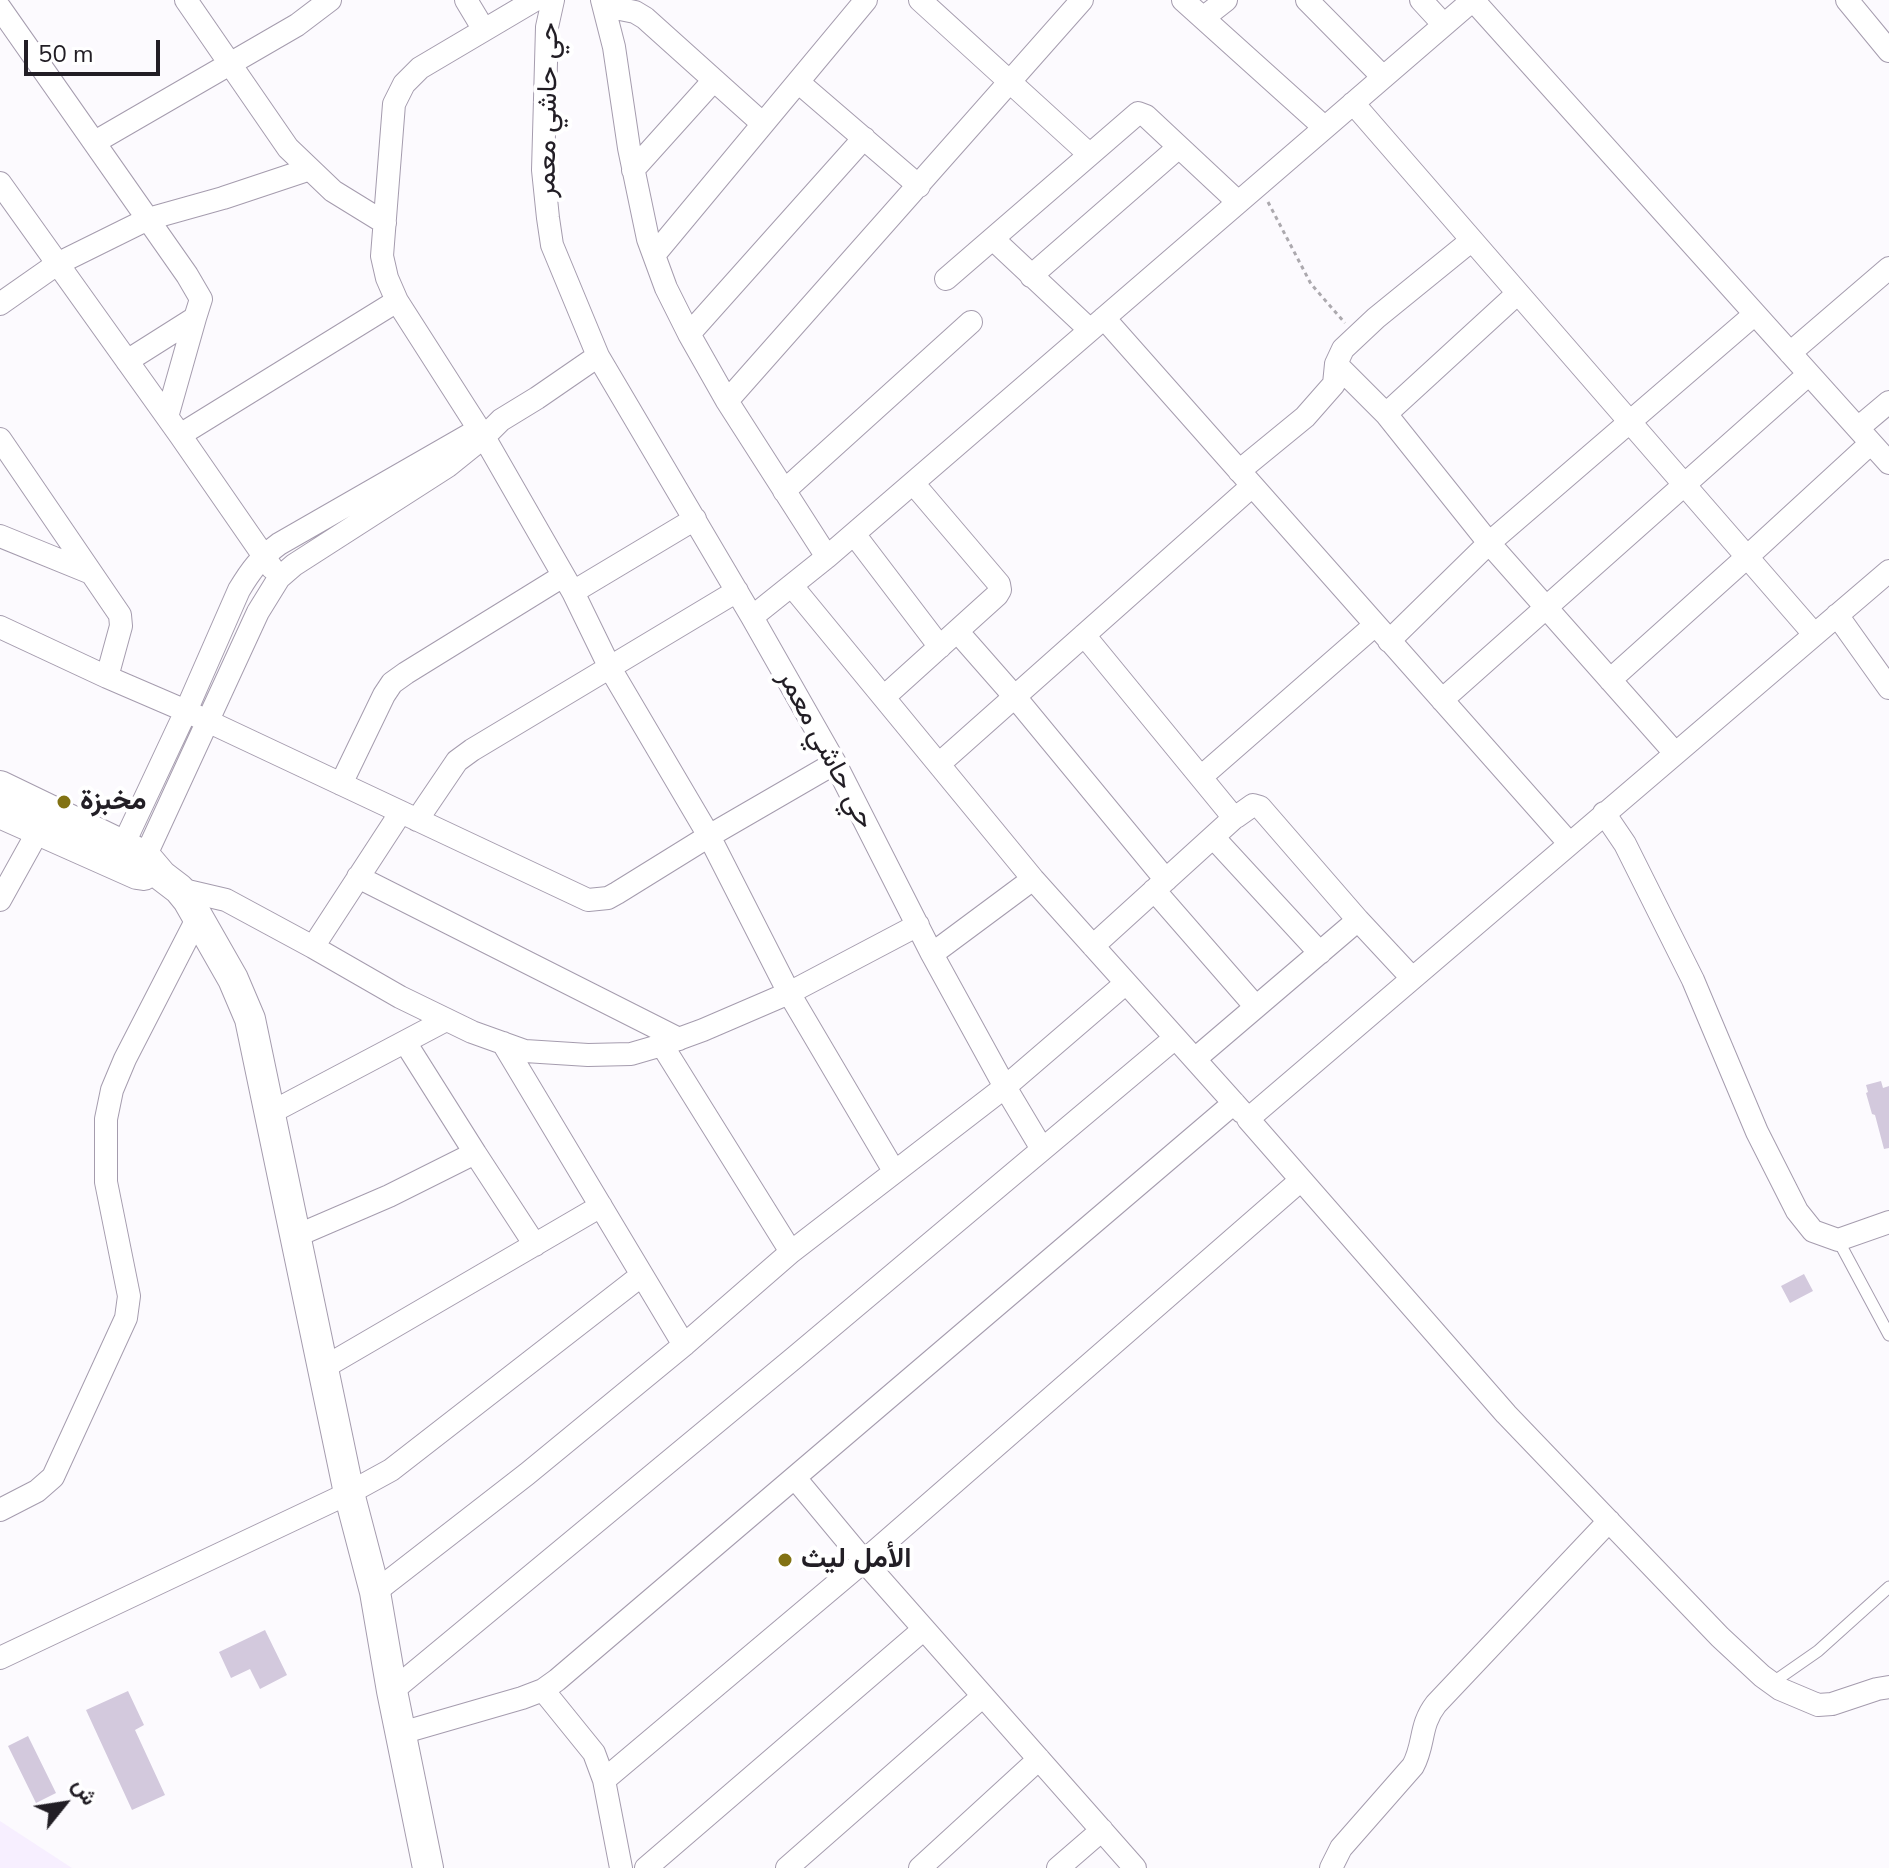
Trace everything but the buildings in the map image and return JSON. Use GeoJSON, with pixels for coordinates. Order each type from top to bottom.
{"type":"FeatureCollection","features":[{"type":"Feature","properties":{"kind":"street"},"geometry":{"type":"LineString","coordinates":[[186,0],[288,148],[333,191],[385,223]]}},
{"type":"Feature","properties":{"kind":"street"},"geometry":{"type":"LineString","coordinates":[[95,142],[297,25],[330,0]]}},
{"type":"Feature","properties":{"kind":"street"},"geometry":{"type":"LineString","coordinates":[[466,0],[484,30]]}},
{"type":"Feature","properties":{"kind":"street"},"geometry":{"type":"LineString","coordinates":[[535,0],[420,68],[404,84],[394,104],[382,256],[387,278],[397,301],[485,431],[610,668],[709,836],[789,993],[894,1171]]}},
{"type":"Feature","properties":{"kind":"street","name":"حي حاشي معمر"},"geometry":{"type":"LineString","coordinates":[[553,0],[547,27],[543,170],[548,218],[552,245],[598,356],[835,763],[932,954],[1042,1149]]}},
{"type":"Feature","properties":{"kind":"street"},"geometry":{"type":"LineString","coordinates":[[654,255],[866,0]]}},
{"type":"Feature","properties":{"kind":"street"},"geometry":{"type":"LineString","coordinates":[[920,0],[1089,154]]}},
{"type":"Feature","properties":{"kind":"street"},"geometry":{"type":"LineString","coordinates":[[727,401],[1075,7],[1051,0]]}},
{"type":"Feature","properties":{"kind":"street"},"geometry":{"type":"LineString","coordinates":[[1183,0],[1324,127]]}},
{"type":"Feature","properties":{"kind":"street"},"geometry":{"type":"LineString","coordinates":[[1203,18],[1226,0]]}},
{"type":"Feature","properties":{"kind":"street"},"geometry":{"type":"LineString","coordinates":[[1307,0],[1383,77]]}},
{"type":"Feature","properties":{"kind":"street"},"geometry":{"type":"LineString","coordinates":[[1421,0],[1444,25]]}},
{"type":"Feature","properties":{"kind":"street"},"geometry":{"type":"LineString","coordinates":[[752,617],[854,534],[1473,0],[1889,463]]}},
{"type":"Feature","properties":{"kind":"street"},"geometry":{"type":"LineString","coordinates":[[1847,0],[1889,51]]}},
{"type":"Feature","properties":{"kind":"street"},"geometry":{"type":"LineString","coordinates":[[763,124],[645,18],[640,6],[604,3],[648,239],[666,288],[727,401],[827,557]]}},
{"type":"Feature","properties":{"kind":"street"},"geometry":{"type":"LineString","coordinates":[[0,8],[201,299],[173,426]]}},
{"type":"Feature","properties":{"kind":"street"},"geometry":{"type":"LineString","coordinates":[[633,170],[714,80]]}},
{"type":"Feature","properties":{"kind":"street"},"geometry":{"type":"LineString","coordinates":[[798,82],[919,186]]}},
{"type":"Feature","properties":{"kind":"street"},"geometry":{"type":"LineString","coordinates":[[1353,103],[1814,634]]}},
{"type":"Feature","properties":{"kind":"street"},"geometry":{"type":"LineString","coordinates":[[946,279],[1138,113],[1146,116],[1238,202]]}},
{"type":"Feature","properties":{"kind":"street"},"geometry":{"type":"LineString","coordinates":[[689,334],[864,138]]}},
{"type":"Feature","properties":{"kind":"street"},"geometry":{"type":"LineString","coordinates":[[1031,276],[1179,147]]}},
{"type":"Feature","properties":{"kind":"street"},"geometry":{"type":"LineString","coordinates":[[0,304],[57,264],[148,219],[310,169]]}},
{"type":"Feature","properties":{"kind":"street"},"geometry":{"type":"LineString","coordinates":[[0,183],[279,578]]}},
{"type":"Feature","properties":{"kind":"street"},"geometry":{"type":"LineString","coordinates":[[993,239],[1031,276],[1097,324],[1245,478],[1569,843]]}},
{"type":"Feature","properties":{"kind":"street"},"geometry":{"type":"LineString","coordinates":[[939,764],[1084,635],[1305,417],[1334,384],[1336,364],[1343,349],[1356,336],[1472,240]]}},
{"type":"Feature","properties":{"kind":"street"},"geometry":{"type":"LineString","coordinates":[[1790,353],[1889,268]]}},
{"type":"Feature","properties":{"kind":"street"},"geometry":{"type":"LineString","coordinates":[[1386,414],[1518,293]]}},
{"type":"Feature","properties":{"kind":"street"},"geometry":{"type":"LineString","coordinates":[[173,426],[397,301]]}},
{"type":"Feature","properties":{"kind":"street"},"geometry":{"type":"LineString","coordinates":[[1201,777],[1382,633],[1755,314]]}},
{"type":"Feature","properties":{"kind":"street"},"geometry":{"type":"LineString","coordinates":[[127,361],[195,318]]}},
{"type":"Feature","properties":{"kind":"street"},"geometry":{"type":"LineString","coordinates":[[784,491],[971,322]]}},
{"type":"Feature","properties":{"kind":"street"},"geometry":{"type":"LineString","coordinates":[[144,867],[186,711],[239,590],[263,556],[279,544],[485,431],[598,356]]}},
{"type":"Feature","properties":{"kind":"street"},"geometry":{"type":"LineString","coordinates":[[1336,364],[1386,414],[1489,543],[1675,753]]}},
{"type":"Feature","properties":{"kind":"street"},"geometry":{"type":"LineString","coordinates":[[1442,700],[1809,374]]}},
{"type":"Feature","properties":{"kind":"street"},"geometry":{"type":"LineString","coordinates":[[1610,680],[1747,557],[1864,436],[1889,402]]}},
{"type":"Feature","properties":{"kind":"street"},"geometry":{"type":"LineString","coordinates":[[144,867],[258,612],[279,578],[294,565],[448,466],[485,431]]}},
{"type":"Feature","properties":{"kind":"street"},"geometry":{"type":"LineString","coordinates":[[1,442],[120,615],[121,626],[107,677]]}},
{"type":"Feature","properties":{"kind":"street"},"geometry":{"type":"LineString","coordinates":[[884,697],[1000,590],[999,584],[913,483]]}},
{"type":"Feature","properties":{"kind":"street"},"geometry":{"type":"LineString","coordinates":[[341,784],[392,683],[568,584],[695,519]]}},
{"type":"Feature","properties":{"kind":"street"},"geometry":{"type":"LineString","coordinates":[[854,534],[940,647]]}},
{"type":"Feature","properties":{"kind":"street"},"geometry":{"type":"LineString","coordinates":[[0,536],[91,573]]}},
{"type":"Feature","properties":{"kind":"street"},"geometry":{"type":"LineString","coordinates":[[401,1733],[543,1690],[1241,1111],[1412,978],[1889,571]]}},
{"type":"Feature","properties":{"kind":"street"},"geometry":{"type":"LineString","coordinates":[[792,586],[1033,879],[1506,1414],[1720,1637],[1780,1689],[1818,1705],[1832,1704],[1889,1687]]}},
{"type":"Feature","properties":{"kind":"street"},"geometry":{"type":"LineString","coordinates":[[313,947],[358,877],[457,761],[737,591]]}},
{"type":"Feature","properties":{"kind":"street"},"geometry":{"type":"LineString","coordinates":[[1837,615],[1889,688]]}},
{"type":"Feature","properties":{"kind":"street"},"geometry":{"type":"LineString","coordinates":[[0,627],[588,900],[608,898],[835,763]]}},
{"type":"Feature","properties":{"kind":"street"},"geometry":{"type":"LineString","coordinates":[[957,631],[1015,697],[1256,1007]]}},
{"type":"Feature","properties":{"kind":"street"},"geometry":{"type":"LineString","coordinates":[[1084,635],[1235,817]]}},
{"type":"Feature","properties":{"kind":"street"},"geometry":{"type":"LineString","coordinates":[[0,786],[44,820],[144,867],[226,900],[400,997],[446,1020],[525,1051],[611,1056],[631,1054],[670,1042],[789,993],[918,925]]}},
{"type":"Feature","properties":{"kind":"street"},"geometry":{"type":"LineString","coordinates":[[1093,946],[1235,817],[1253,805],[1260,807],[1412,978]]}},
{"type":"Feature","properties":{"kind":"street"},"geometry":{"type":"LineString","coordinates":[[0,813],[44,820]]}},
{"type":"Feature","properties":{"kind":"street"},"geometry":{"type":"LineString","coordinates":[[1604,813],[1625,844],[1693,980],[1757,1132],[1797,1211],[1813,1231],[1838,1240],[1889,1222]]}},
{"type":"Feature","properties":{"kind":"street"},"geometry":{"type":"LineString","coordinates":[[0,900],[44,820]]}},
{"type":"Feature","properties":{"kind":"street"},"geometry":{"type":"LineString","coordinates":[[1213,837],[1320,953]]}},
{"type":"Feature","properties":{"kind":"street"},"geometry":{"type":"LineString","coordinates":[[144,867],[198,917],[233,979],[250,1019],[349,1493],[375,1592],[428,1868]]}},
{"type":"Feature","properties":{"kind":"street"},"geometry":{"type":"LineString","coordinates":[[358,877],[670,1042],[791,1252]]}},
{"type":"Feature","properties":{"kind":"street"},"geometry":{"type":"LineString","coordinates":[[932,954],[1033,879]]}},
{"type":"Feature","properties":{"kind":"street"},"geometry":{"type":"LineString","coordinates":[[0,1510],[37,1491],[53,1477],[126,1318],[129,1296],[106,1182],[106,1119],[112,1090],[125,1059],[198,917]]}},
{"type":"Feature","properties":{"kind":"street"},"geometry":{"type":"LineString","coordinates":[[1195,1059],[1358,920]]}},
{"type":"Feature","properties":{"kind":"street"},"geometry":{"type":"LineString","coordinates":[[375,1592],[527,1474],[791,1252],[1005,1087],[1126,983]]}},
{"type":"Feature","properties":{"kind":"street"},"geometry":{"type":"LineString","coordinates":[[270,1113],[446,1020]]}},
{"type":"Feature","properties":{"kind":"street"},"geometry":{"type":"LineString","coordinates":[[392,1691],[1175,1038]]}},
{"type":"Feature","properties":{"kind":"street"},"geometry":{"type":"LineString","coordinates":[[405,1042],[535,1245]]}},
{"type":"Feature","properties":{"kind":"street"},"geometry":{"type":"LineString","coordinates":[[503,1043],[684,1345]]}},
{"type":"Feature","properties":{"kind":"street"},"geometry":{"type":"LineString","coordinates":[[296,1236],[389,1196],[475,1153]]}},
{"type":"Feature","properties":{"kind":"street"},"geometry":{"type":"LineString","coordinates":[[604,1780],[864,1561],[1301,1180]]}},
{"type":"Feature","properties":{"kind":"street"},"geometry":{"type":"LineString","coordinates":[[323,1368],[601,1206]]}},
{"type":"Feature","properties":{"kind":"street"},"geometry":{"type":"LineString","coordinates":[[0,1658],[349,1493],[391,1470],[642,1275]]}},
{"type":"Feature","properties":{"kind":"street"},"geometry":{"type":"LineString","coordinates":[[795,1478],[864,1561],[1135,1868]]}},
{"type":"Feature","properties":{"kind":"street"},"geometry":{"type":"LineString","coordinates":[[1331,1868],[1341,1848],[1413,1766],[1419,1754],[1426,1716],[1609,1521]]}},
{"type":"Feature","properties":{"kind":"street"},"geometry":{"type":"LineString","coordinates":[[646,1868],[924,1629]]}},
{"type":"Feature","properties":{"kind":"street"},"geometry":{"type":"LineString","coordinates":[[543,1690],[594,1753],[604,1780],[621,1868]]}},
{"type":"Feature","properties":{"kind":"street"},"geometry":{"type":"LineString","coordinates":[[787,1868],[983,1696]]}},
{"type":"Feature","properties":{"kind":"street"},"geometry":{"type":"LineString","coordinates":[[920,1868],[1039,1759]]}},
{"type":"Feature","properties":{"kind":"street"},"geometry":{"type":"LineString","coordinates":[[1058,1868],[1102,1830]]}},
{"type":"Feature","properties":{"kind":"lane"},"geometry":{"type":"LineString","coordinates":[[1838,1240],[1889,1335]]}},
{"type":"Feature","properties":{"kind":"lane"},"geometry":{"type":"LineString","coordinates":[[1772,1683],[1818,1651],[1889,1587]]}},
{"type":"Feature","properties":{"kind":"path"},"geometry":{"type":"LineString","coordinates":[[1258,184],[1311,284],[1356,336]]}},
{"type":"Feature","properties":{"kind":"shaded area"},"geometry":{"type":"Polygon","coordinates":[[[0,1821],[72,1868],[0,1868],[0,1821]]]}},
{"type":"Feature","properties":{"kind":"place","name":"مخبزة"},"geometry":{"type":"Point","coordinates":[64,802]}},
{"type":"Feature","properties":{"kind":"place","name":"الأمل ليث"},"geometry":{"type":"Point","coordinates":[785,1560]}}]}
